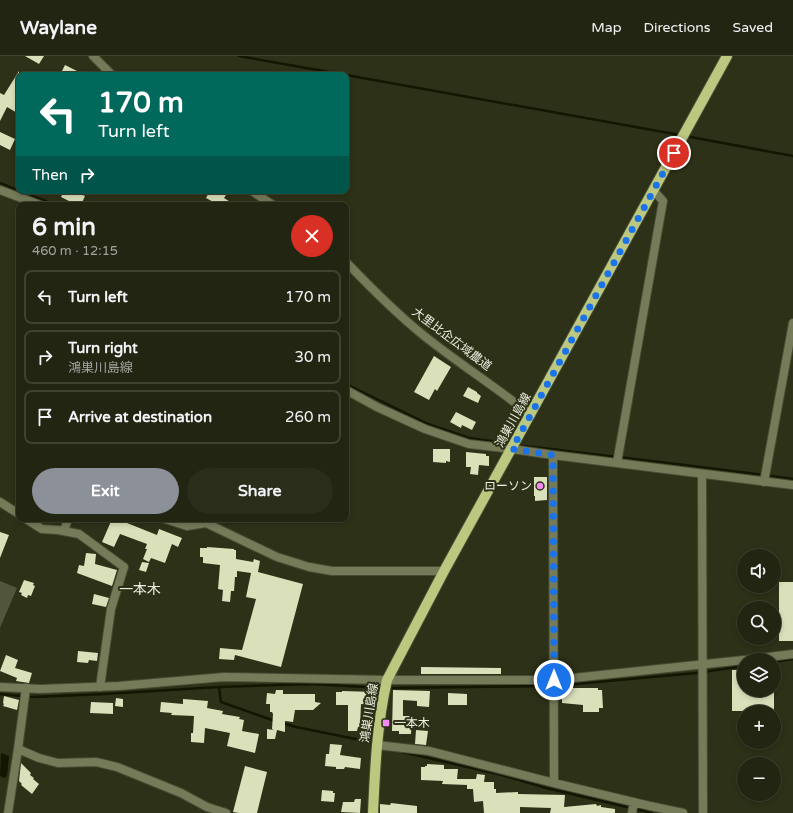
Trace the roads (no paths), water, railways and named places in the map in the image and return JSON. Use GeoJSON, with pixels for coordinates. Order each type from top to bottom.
{"type":"FeatureCollection","features":[{"type":"Feature","properties":{"kind":"main road","name":"鴻巣川島線"},"geometry":{"type":"LineString","coordinates":[[373,813],[377,745],[383,697],[387,680],[444,571],[727,56]]}},
{"type":"Feature","properties":{"kind":"street"},"geometry":{"type":"LineString","coordinates":[[93,56],[109,72]]}},
{"type":"Feature","properties":{"kind":"street"},"geometry":{"type":"LineString","coordinates":[[0,190],[32,202]]}},
{"type":"Feature","properties":{"kind":"street"},"geometry":{"type":"LineString","coordinates":[[617,463],[663,201],[653,190]]}},
{"type":"Feature","properties":{"kind":"street"},"geometry":{"type":"LineString","coordinates":[[256,194],[268,202]]}},
{"type":"Feature","properties":{"kind":"street","name":"大里比企広域農道"},"geometry":{"type":"LineString","coordinates":[[349,265],[372,289],[423,335],[531,414]]}},
{"type":"Feature","properties":{"kind":"street"},"geometry":{"type":"LineString","coordinates":[[764,482],[793,323]]}},
{"type":"Feature","properties":{"kind":"street"},"geometry":{"type":"LineString","coordinates":[[349,392],[425,429],[468,444],[793,485]]}},
{"type":"Feature","properties":{"kind":"street"},"geometry":{"type":"LineString","coordinates":[[553,455],[554,783]]}},
{"type":"Feature","properties":{"kind":"street"},"geometry":{"type":"LineString","coordinates":[[702,474],[704,813]]}},
{"type":"Feature","properties":{"kind":"street"},"geometry":{"type":"LineString","coordinates":[[0,502],[16,512]]}},
{"type":"Feature","properties":{"kind":"street"},"geometry":{"type":"LineString","coordinates":[[31,522],[42,529],[79,534],[124,567],[111,609],[100,687]]}},
{"type":"Feature","properties":{"kind":"street"},"geometry":{"type":"LineString","coordinates":[[64,531],[67,522]]}},
{"type":"Feature","properties":{"kind":"street"},"geometry":{"type":"LineString","coordinates":[[174,522],[187,526],[206,523],[277,557],[324,570],[444,571]]}},
{"type":"Feature","properties":{"kind":"street"},"geometry":{"type":"LineString","coordinates":[[781,655],[793,654]]}},
{"type":"Feature","properties":{"kind":"street"},"geometry":{"type":"LineString","coordinates":[[0,687],[100,687],[224,677],[387,680],[554,680],[737,661]]}},
{"type":"Feature","properties":{"kind":"street"},"geometry":{"type":"LineString","coordinates":[[8,813],[26,688]]}},
{"type":"Feature","properties":{"kind":"street"},"geometry":{"type":"LineString","coordinates":[[377,745],[429,751],[554,783],[684,813]]}},
{"type":"Feature","properties":{"kind":"street"},"geometry":{"type":"LineString","coordinates":[[18,749],[39,758],[58,763],[96,762],[117,767],[181,792],[207,807],[226,813]]}},
{"type":"Feature","properties":{"kind":"street"},"geometry":{"type":"LineString","coordinates":[[632,813],[634,802]]}},
{"type":"Feature","properties":{"kind":"waterway"},"geometry":{"type":"LineString","coordinates":[[239,56],[329,72]]}},
{"type":"Feature","properties":{"kind":"waterway"},"geometry":{"type":"LineString","coordinates":[[349,76],[680,135]]}},
{"type":"Feature","properties":{"kind":"waterway"},"geometry":{"type":"LineString","coordinates":[[685,136],[793,156]]}},
{"type":"Feature","properties":{"kind":"waterway"},"geometry":{"type":"LineString","coordinates":[[0,183],[16,190]]}},
{"type":"Feature","properties":{"kind":"waterway"},"geometry":{"type":"LineString","coordinates":[[28,194],[48,202]]}},
{"type":"Feature","properties":{"kind":"waterway"},"geometry":{"type":"LineString","coordinates":[[349,385],[428,424],[469,438],[512,444]]}},
{"type":"Feature","properties":{"kind":"waterway"},"geometry":{"type":"LineString","coordinates":[[516,445],[689,465],[793,479]]}},
{"type":"Feature","properties":{"kind":"waterway"},"geometry":{"type":"LineString","coordinates":[[781,661],[793,659]]}},
{"type":"Feature","properties":{"kind":"waterway"},"geometry":{"type":"LineString","coordinates":[[388,688],[553,686],[696,673],[737,667]]}},
{"type":"Feature","properties":{"kind":"waterway"},"geometry":{"type":"LineString","coordinates":[[0,694],[33,697],[219,687],[312,684],[383,688]]}},
{"type":"Feature","properties":{"kind":"waterway"},"geometry":{"type":"LineString","coordinates":[[219,687],[221,702],[275,721]]}},
{"type":"Feature","properties":{"kind":"waterway"},"geometry":{"type":"LineString","coordinates":[[282,723],[375,743]]}},
{"type":"Feature","properties":{"kind":"waterway"},"geometry":{"type":"LineString","coordinates":[[402,752],[502,775],[546,788],[652,813]]}},
{"type":"Feature","properties":{"kind":"place","name":"ローソン"},"geometry":{"type":"Point","coordinates":[540,486]}},
{"type":"Feature","properties":{"kind":"place","name":"一本木"},"geometry":{"type":"Point","coordinates":[386,723]}},
{"type":"Feature","properties":{"kind":"district","name":"一本木"},"geometry":{"type":"Point","coordinates":[140,589]}}]}
